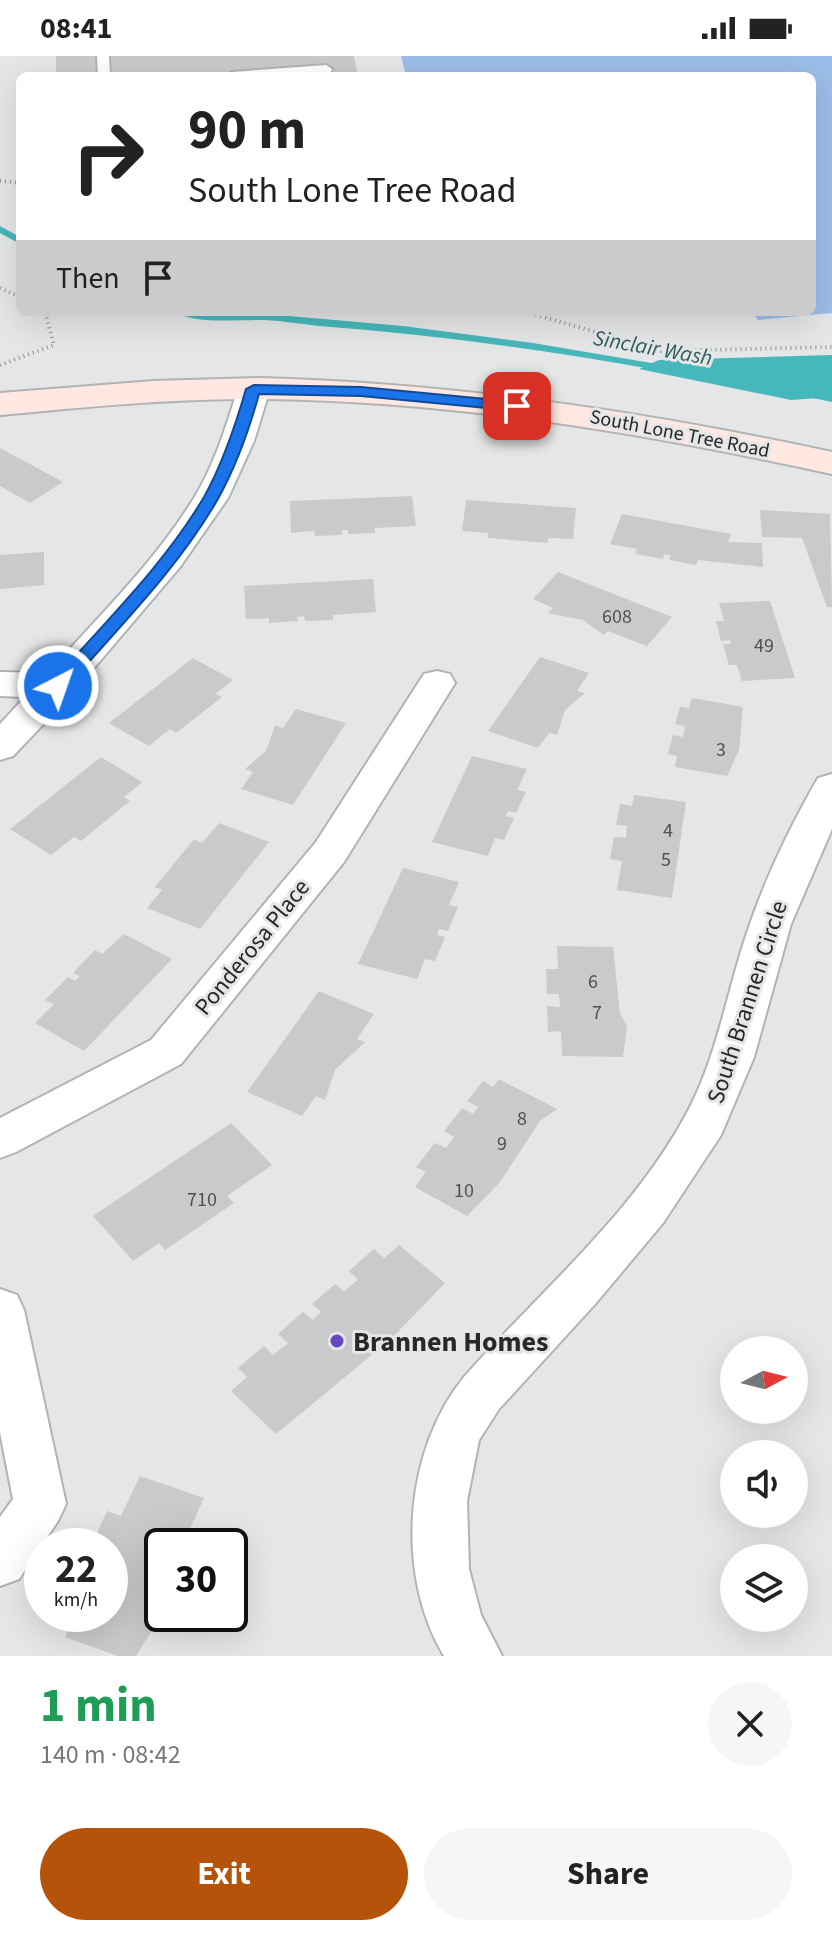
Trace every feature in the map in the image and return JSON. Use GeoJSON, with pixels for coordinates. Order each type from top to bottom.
{"type":"FeatureCollection","features":[{"type":"Feature","properties":{"kind":"main road","name":"South Lone Tree Road"},"geometry":{"type":"LineString","coordinates":[[0,404],[175,390],[361,392],[579,414],[679,429],[832,463]]}},
{"type":"Feature","properties":{"kind":"street"},"geometry":{"type":"LineString","coordinates":[[0,747],[58,686],[168,559],[211,498],[238,441],[254,389]]}},
{"type":"Feature","properties":{"kind":"street","name":"Ponderosa Place"},"geometry":{"type":"LineString","coordinates":[[0,1139],[166,1052],[330,852],[437,683]]}},
{"type":"Feature","properties":{"kind":"street"},"geometry":{"type":"LineString","coordinates":[[0,684],[58,686]]}},
{"type":"Feature","properties":{"kind":"street","name":"South Brannen Circle"},"geometry":{"type":"LineString","coordinates":[[475,1656],[453,1616],[439,1539],[445,1472],[456,1436],[478,1397],[631,1231],[692,1146],[731,1063],[775,911],[832,788]]}},
{"type":"Feature","properties":{"kind":"street"},"geometry":{"type":"LineString","coordinates":[[0,1310],[40,1504],[0,1561]]}},
{"type":"Feature","properties":{"kind":"lane"},"geometry":{"type":"LineString","coordinates":[[273,72],[325,67]]}},
{"type":"Feature","properties":{"kind":"path"},"geometry":{"type":"LineString","coordinates":[[0,365],[54,345],[46,316]]}},
{"type":"Feature","properties":{"kind":"path"},"geometry":{"type":"LineString","coordinates":[[540,316],[661,351],[832,347]]}},
{"type":"Feature","properties":{"kind":"shaded area"},"geometry":{"type":"Polygon","coordinates":[[[401,56],[832,56],[832,313],[816,315],[816,72],[405,72],[401,56]]]}},
{"type":"Feature","properties":{"kind":"shaded area"},"geometry":{"type":"Polygon","coordinates":[[[755,316],[800,316],[758,320],[755,316]]]}},
{"type":"Feature","properties":{"kind":"shaded area"},"geometry":{"type":"Polygon","coordinates":[[[832,355],[832,397],[791,400],[639,369],[659,360],[832,355]]]}},
{"type":"Feature","properties":{"kind":"building"},"geometry":{"type":"Polygon","coordinates":[[[56,56],[354,56],[357,72],[56,72],[56,56]]]}},
{"type":"Feature","properties":{"kind":"building"},"geometry":{"type":"Polygon","coordinates":[[[0,448],[63,482],[30,503],[0,486],[0,448]]]}},
{"type":"Feature","properties":{"kind":"building"},"geometry":{"type":"Polygon","coordinates":[[[412,496],[416,526],[375,528],[375,533],[348,534],[348,530],[342,530],[342,535],[315,536],[314,531],[291,533],[290,501],[412,496]]]}},
{"type":"Feature","properties":{"kind":"building"},"geometry":{"type":"Polygon","coordinates":[[[466,500],[576,508],[573,539],[548,538],[548,543],[488,538],[488,533],[462,531],[466,500]]]}},
{"type":"Feature","properties":{"kind":"building"},"geometry":{"type":"Polygon","coordinates":[[[760,510],[830,514],[832,607],[827,607],[802,538],[762,537],[760,510]]]}},
{"type":"Feature","properties":{"kind":"building"},"geometry":{"type":"Polygon","coordinates":[[[622,514],[731,534],[728,542],[762,543],[763,567],[698,560],[696,565],[669,560],[671,555],[664,554],[663,559],[635,554],[637,549],[610,544],[622,514]]]}},
{"type":"Feature","properties":{"kind":"building"},"geometry":{"type":"Polygon","coordinates":[[[44,552],[44,585],[0,589],[0,555],[44,552]]]}},
{"type":"Feature","properties":{"kind":"building"},"geometry":{"type":"Polygon","coordinates":[[[558,572],[672,617],[647,646],[608,631],[604,635],[583,620],[548,613],[553,608],[533,599],[558,572]]]}},
{"type":"Feature","properties":{"kind":"building"},"geometry":{"type":"Polygon","coordinates":[[[373,579],[376,612],[333,615],[333,620],[305,621],[304,616],[297,617],[298,621],[269,623],[269,618],[246,619],[244,586],[373,579]]]}},
{"type":"Feature","properties":{"kind":"building"},"geometry":{"type":"Polygon","coordinates":[[[770,601],[795,678],[742,681],[737,665],[729,665],[723,644],[731,644],[730,640],[721,641],[716,621],[724,621],[719,603],[770,601]]]}},
{"type":"Feature","properties":{"kind":"building"},"geometry":{"type":"Polygon","coordinates":[[[540,657],[589,673],[577,691],[585,693],[565,710],[557,735],[549,733],[538,748],[488,731],[540,657]]]}},
{"type":"Feature","properties":{"kind":"building"},"geometry":{"type":"Polygon","coordinates":[[[193,658],[233,680],[215,694],[222,697],[176,733],[170,729],[149,746],[109,723],[193,658]]]}},
{"type":"Feature","properties":{"kind":"building"},"geometry":{"type":"Polygon","coordinates":[[[692,698],[743,707],[739,750],[727,776],[675,767],[677,756],[668,754],[673,735],[683,737],[685,726],[675,724],[680,707],[689,708],[692,698]]]}},
{"type":"Feature","properties":{"kind":"building"},"geometry":{"type":"Polygon","coordinates":[[[296,709],[346,723],[293,805],[241,789],[253,772],[245,769],[266,751],[275,725],[283,728],[296,709]]]}},
{"type":"Feature","properties":{"kind":"building"},"geometry":{"type":"Polygon","coordinates":[[[472,756],[527,769],[517,790],[526,792],[516,813],[508,811],[506,816],[514,818],[504,840],[495,838],[488,856],[432,842],[472,756]]]}},
{"type":"Feature","properties":{"kind":"building"},"geometry":{"type":"Polygon","coordinates":[[[101,757],[142,782],[124,797],[130,801],[81,841],[74,837],[51,855],[10,829],[101,757]]]}},
{"type":"Feature","properties":{"kind":"building"},"geometry":{"type":"Polygon","coordinates":[[[634,795],[686,802],[672,898],[617,890],[622,861],[610,859],[614,837],[626,838],[627,826],[616,825],[620,804],[632,806],[634,795]]]}},
{"type":"Feature","properties":{"kind":"building"},"geometry":{"type":"Polygon","coordinates":[[[219,823],[269,842],[200,929],[147,908],[162,890],[155,887],[194,839],[202,843],[219,823]]]}},
{"type":"Feature","properties":{"kind":"building"},"geometry":{"type":"Polygon","coordinates":[[[403,868],[459,882],[449,905],[458,907],[448,931],[439,929],[437,935],[445,937],[435,961],[425,959],[417,979],[358,964],[403,868]]]}},
{"type":"Feature","properties":{"kind":"building"},"geometry":{"type":"Polygon","coordinates":[[[124,934],[172,959],[84,1051],[35,1023],[54,1004],[45,1000],[68,977],[75,981],[80,976],[73,973],[95,950],[102,954],[124,934]]]}},
{"type":"Feature","properties":{"kind":"building"},"geometry":{"type":"Polygon","coordinates":[[[557,946],[613,947],[620,1013],[627,1026],[623,1057],[562,1056],[561,1031],[548,1032],[547,1006],[560,1007],[559,994],[547,994],[546,969],[558,969],[557,946]]]}},
{"type":"Feature","properties":{"kind":"building"},"geometry":{"type":"Polygon","coordinates":[[[319,991],[374,1014],[357,1039],[365,1042],[335,1070],[325,1100],[316,1096],[302,1116],[247,1092],[319,991]]]}},
{"type":"Feature","properties":{"kind":"building"},"geometry":{"type":"Polygon","coordinates":[[[499,1079],[557,1109],[540,1121],[500,1182],[467,1216],[415,1187],[426,1172],[416,1167],[435,1143],[446,1148],[454,1137],[444,1131],[462,1108],[473,1114],[478,1107],[467,1101],[483,1081],[493,1087],[499,1079]]]}},
{"type":"Feature","properties":{"kind":"building"},"geometry":{"type":"Polygon","coordinates":[[[231,1123],[272,1165],[227,1196],[234,1203],[165,1250],[159,1243],[133,1261],[93,1216],[231,1123]]]}},
{"type":"Feature","properties":{"kind":"building","name":"Brannen Homes"},"geometry":{"type":"Polygon","coordinates":[[[399,1245],[445,1283],[391,1339],[276,1434],[231,1391],[247,1377],[238,1368],[264,1346],[273,1355],[288,1343],[278,1334],[303,1312],[313,1320],[321,1312],[312,1304],[335,1284],[344,1291],[358,1280],[349,1271],[374,1249],[384,1258],[399,1245]]]}},
{"type":"Feature","properties":{"kind":"building"},"geometry":{"type":"Polygon","coordinates":[[[140,1476],[204,1498],[190,1528],[144,1528],[144,1632],[151,1632],[136,1656],[118,1656],[65,1637],[67,1632],[128,1632],[128,1528],[99,1528],[107,1511],[121,1516],[140,1476]]]}},
{"type":"Feature","properties":{"kind":"waterway","name":"Sinclair Wash"},"geometry":{"type":"LineString","coordinates":[[0,229],[16,239]]}},
{"type":"Feature","properties":{"kind":"waterway","name":"Sinclair Wash"},"geometry":{"type":"LineString","coordinates":[[197,316],[266,317],[387,327],[533,346],[663,368]]}},
{"type":"Feature","properties":{"kind":"waterway","name":"Sinclair Wash"},"geometry":{"type":"LineString","coordinates":[[811,395],[832,399]]}},
{"type":"Feature","properties":{"kind":"place","name":"Brannen Homes"},"geometry":{"type":"Point","coordinates":[337,1341]}},
{"type":"Feature","properties":{"kind":"route"},"geometry":{"type":"LineString","coordinates":[[58,686],[168,559],[211,498],[238,441],[254,389],[361,392],[517,406]]}}]}
